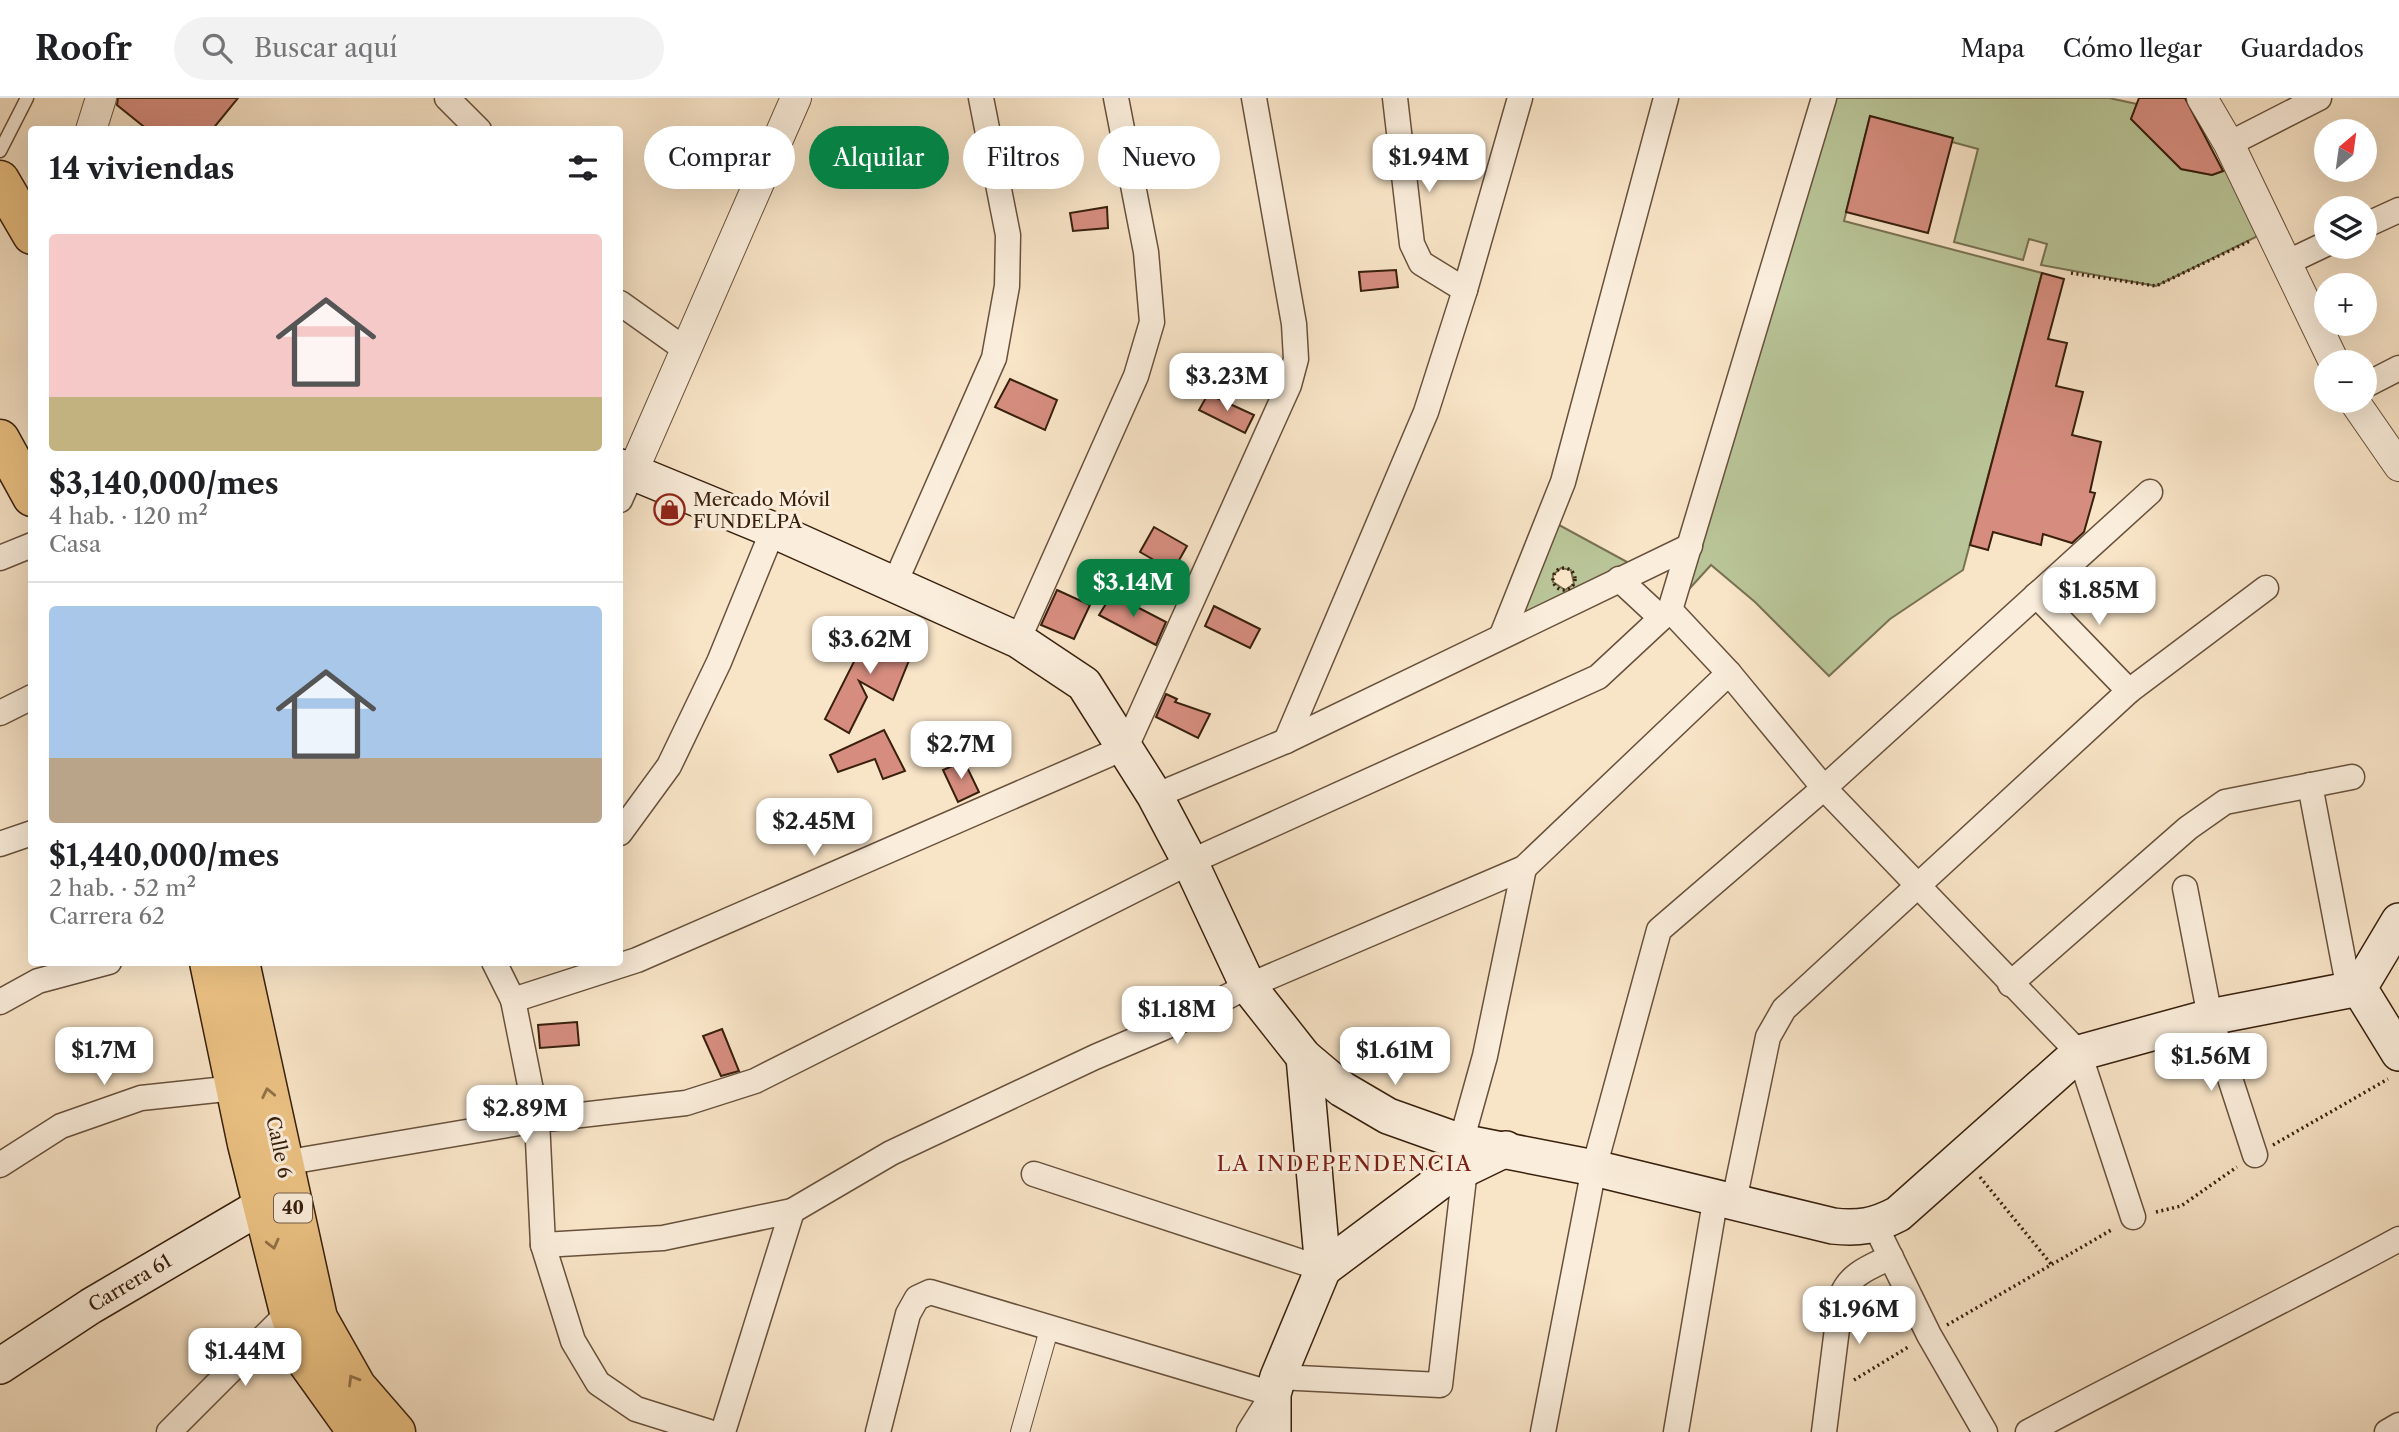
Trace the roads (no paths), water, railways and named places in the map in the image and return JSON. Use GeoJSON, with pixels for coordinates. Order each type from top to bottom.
{"type":"FeatureCollection","features":[{"type":"Feature","properties":{"kind":"highway"},"geometry":{"type":"LineString","coordinates":[[14,190],[28,225]]}},
{"type":"Feature","properties":{"kind":"highway"},"geometry":{"type":"LineString","coordinates":[[0,430],[16,441],[24,474]]}},
{"type":"Feature","properties":{"kind":"highway"},"geometry":{"type":"LineString","coordinates":[[0,439],[24,474]]}},
{"type":"Feature","properties":{"kind":"highway","name":"Calle 6"},"geometry":{"type":"LineString","coordinates":[[210,966],[235,1088],[289,1312],[304,1359],[357,1432]]}},
{"type":"Feature","properties":{"kind":"highway","name":"Calle 6"},"geometry":{"type":"LineString","coordinates":[[241,966],[318,1318],[357,1387],[396,1432]]}},
{"type":"Feature","properties":{"kind":"main road"},"geometry":{"type":"LineString","coordinates":[[624,480],[773,530],[1018,640],[1084,684],[1126,747],[1190,862],[1248,986],[1304,1057],[1342,1088],[1388,1116],[1463,1155],[1506,1149],[1833,1226],[1856,1228],[1875,1225],[1898,1214],[2079,1053],[2210,1017],[2354,989],[2399,921]]}},
{"type":"Feature","properties":{"kind":"main road"},"geometry":{"type":"LineString","coordinates":[[2354,989],[2399,1053]]}},
{"type":"Feature","properties":{"kind":"main road"},"geometry":{"type":"LineString","coordinates":[[1273,1432],[1276,1385],[1323,1269],[1304,1057]]}},
{"type":"Feature","properties":{"kind":"main road"},"geometry":{"type":"LineString","coordinates":[[1323,1269],[1423,1193],[1463,1155]]}},
{"type":"Feature","properties":{"kind":"main road","name":"Carrera 61"},"geometry":{"type":"LineString","coordinates":[[0,1366],[91,1306],[263,1205]]}},
{"type":"Feature","properties":{"kind":"street"},"geometry":{"type":"LineString","coordinates":[[92,126],[101,98]]}},
{"type":"Feature","properties":{"kind":"street"},"geometry":{"type":"LineString","coordinates":[[447,98],[475,126]]}},
{"type":"Feature","properties":{"kind":"street"},"geometry":{"type":"LineString","coordinates":[[624,480],[686,350],[796,98]]}},
{"type":"Feature","properties":{"kind":"street"},"geometry":{"type":"LineString","coordinates":[[894,585],[994,358],[1005,298],[1008,235],[981,98]]}},
{"type":"Feature","properties":{"kind":"street"},"geometry":{"type":"LineString","coordinates":[[1018,640],[1136,376],[1152,322],[1146,252],[1116,98]]}},
{"type":"Feature","properties":{"kind":"street"},"geometry":{"type":"LineString","coordinates":[[623,965],[1126,747],[1289,385],[1296,359],[1294,324],[1254,98]]}},
{"type":"Feature","properties":{"kind":"street"},"geometry":{"type":"LineString","coordinates":[[1395,98],[1412,244],[1421,263],[1465,290]]}},
{"type":"Feature","properties":{"kind":"street"},"geometry":{"type":"LineString","coordinates":[[1286,741],[1426,412],[1465,290],[1520,98]]}},
{"type":"Feature","properties":{"kind":"street"},"geometry":{"type":"LineString","coordinates":[[1502,635],[1563,482],[1666,98]]}},
{"type":"Feature","properties":{"kind":"street"},"geometry":{"type":"LineString","coordinates":[[282,1163],[537,1120],[686,1103],[755,1081],[1190,862],[1598,677],[1666,614],[1690,546],[1824,98]]}},
{"type":"Feature","properties":{"kind":"street"},"geometry":{"type":"LineString","coordinates":[[2202,98],[2229,144],[2328,350]]}},
{"type":"Feature","properties":{"kind":"street"},"geometry":{"type":"LineString","coordinates":[[2229,144],[2319,98]]}},
{"type":"Feature","properties":{"kind":"street"},"geometry":{"type":"LineString","coordinates":[[2377,220],[2399,210]]}},
{"type":"Feature","properties":{"kind":"street"},"geometry":{"type":"LineString","coordinates":[[2286,263],[2314,250]]}},
{"type":"Feature","properties":{"kind":"street"},"geometry":{"type":"LineString","coordinates":[[623,305],[686,350]]}},
{"type":"Feature","properties":{"kind":"street"},"geometry":{"type":"LineString","coordinates":[[2377,379],[2399,368]]}},
{"type":"Feature","properties":{"kind":"street"},"geometry":{"type":"LineString","coordinates":[[2362,413],[2399,466]]}},
{"type":"Feature","properties":{"kind":"street"},"geometry":{"type":"LineString","coordinates":[[1543,1432],[1594,1168],[1659,930],[1825,788],[2150,492]]}},
{"type":"Feature","properties":{"kind":"street"},"geometry":{"type":"LineString","coordinates":[[623,828],[669,766],[719,662],[773,530]]}},
{"type":"Feature","properties":{"kind":"street"},"geometry":{"type":"LineString","coordinates":[[1154,796],[1286,741],[1690,546]]}},
{"type":"Feature","properties":{"kind":"street"},"geometry":{"type":"LineString","coordinates":[[0,558],[28,547]]}},
{"type":"Feature","properties":{"kind":"street"},"geometry":{"type":"LineString","coordinates":[[1619,579],[1666,614],[1729,673],[1825,788],[2079,1053],[2133,1217]]}},
{"type":"Feature","properties":{"kind":"street"},"geometry":{"type":"LineString","coordinates":[[1676,1432],[1725,1199],[1768,1037],[1784,1009],[2129,691],[2266,588]]}},
{"type":"Feature","properties":{"kind":"street"},"geometry":{"type":"LineString","coordinates":[[2036,595],[2129,691]]}},
{"type":"Feature","properties":{"kind":"street"},"geometry":{"type":"LineString","coordinates":[[542,1245],[663,1238],[792,1211],[891,1153],[1095,1057],[1184,1019],[1248,986],[1524,868],[1729,673]]}},
{"type":"Feature","properties":{"kind":"street"},"geometry":{"type":"LineString","coordinates":[[0,713],[28,699]]}},
{"type":"Feature","properties":{"kind":"street"},"geometry":{"type":"LineString","coordinates":[[2010,984],[2188,828],[2225,802],[2351,777]]}},
{"type":"Feature","properties":{"kind":"street"},"geometry":{"type":"LineString","coordinates":[[2309,785],[2354,989]]}},
{"type":"Feature","properties":{"kind":"street"},"geometry":{"type":"LineString","coordinates":[[0,844],[28,835]]}},
{"type":"Feature","properties":{"kind":"street"},"geometry":{"type":"LineString","coordinates":[[877,1432],[908,1314],[917,1298],[930,1292],[1276,1385],[1440,1385],[1463,1155],[1524,868]]}},
{"type":"Feature","properties":{"kind":"street"},"geometry":{"type":"LineString","coordinates":[[2185,888],[2210,1017],[2255,1155]]}},
{"type":"Feature","properties":{"kind":"street"},"geometry":{"type":"LineString","coordinates":[[0,1002],[38,981],[93,966]]}},
{"type":"Feature","properties":{"kind":"street"},"geometry":{"type":"LineString","coordinates":[[496,966],[513,1000],[537,1120],[542,1245],[573,1341],[598,1383],[636,1409],[709,1432]]}},
{"type":"Feature","properties":{"kind":"street"},"geometry":{"type":"LineString","coordinates":[[513,1000],[618,966]]}},
{"type":"Feature","properties":{"kind":"street"},"geometry":{"type":"LineString","coordinates":[[0,1165],[61,1126],[141,1098],[235,1088]]}},
{"type":"Feature","properties":{"kind":"street"},"geometry":{"type":"LineString","coordinates":[[1034,1174],[1323,1269]]}},
{"type":"Feature","properties":{"kind":"street"},"geometry":{"type":"LineString","coordinates":[[723,1432],[792,1211]]}},
{"type":"Feature","properties":{"kind":"street"},"geometry":{"type":"LineString","coordinates":[[1875,1225],[1929,1335],[1985,1432]]}},
{"type":"Feature","properties":{"kind":"street"},"geometry":{"type":"LineString","coordinates":[[2028,1432],[2173,1354],[2261,1314],[2399,1239]]}},
{"type":"Feature","properties":{"kind":"street"},"geometry":{"type":"LineString","coordinates":[[1824,1432],[1841,1297],[1845,1285],[1854,1276],[1891,1257]]}},
{"type":"Feature","properties":{"kind":"street"},"geometry":{"type":"LineString","coordinates":[[169,1432],[289,1312]]}},
{"type":"Feature","properties":{"kind":"street"},"geometry":{"type":"LineString","coordinates":[[1020,1432],[1050,1326]]}},
{"type":"Feature","properties":{"kind":"street"},"geometry":{"type":"LineString","coordinates":[[1249,1432],[1276,1385]]}},
{"type":"Feature","properties":{"kind":"lane"},"geometry":{"type":"LineString","coordinates":[[0,151],[27,98]]}},
{"type":"Feature","properties":{"kind":"place","name":"Mercado Móvil FUNDELPA"},"geometry":{"type":"Point","coordinates":[670,510]}},
{"type":"Feature","properties":{"kind":"district","name":"LA INDEPENDENCIA"},"geometry":{"type":"Point","coordinates":[1345,1163]}}]}
